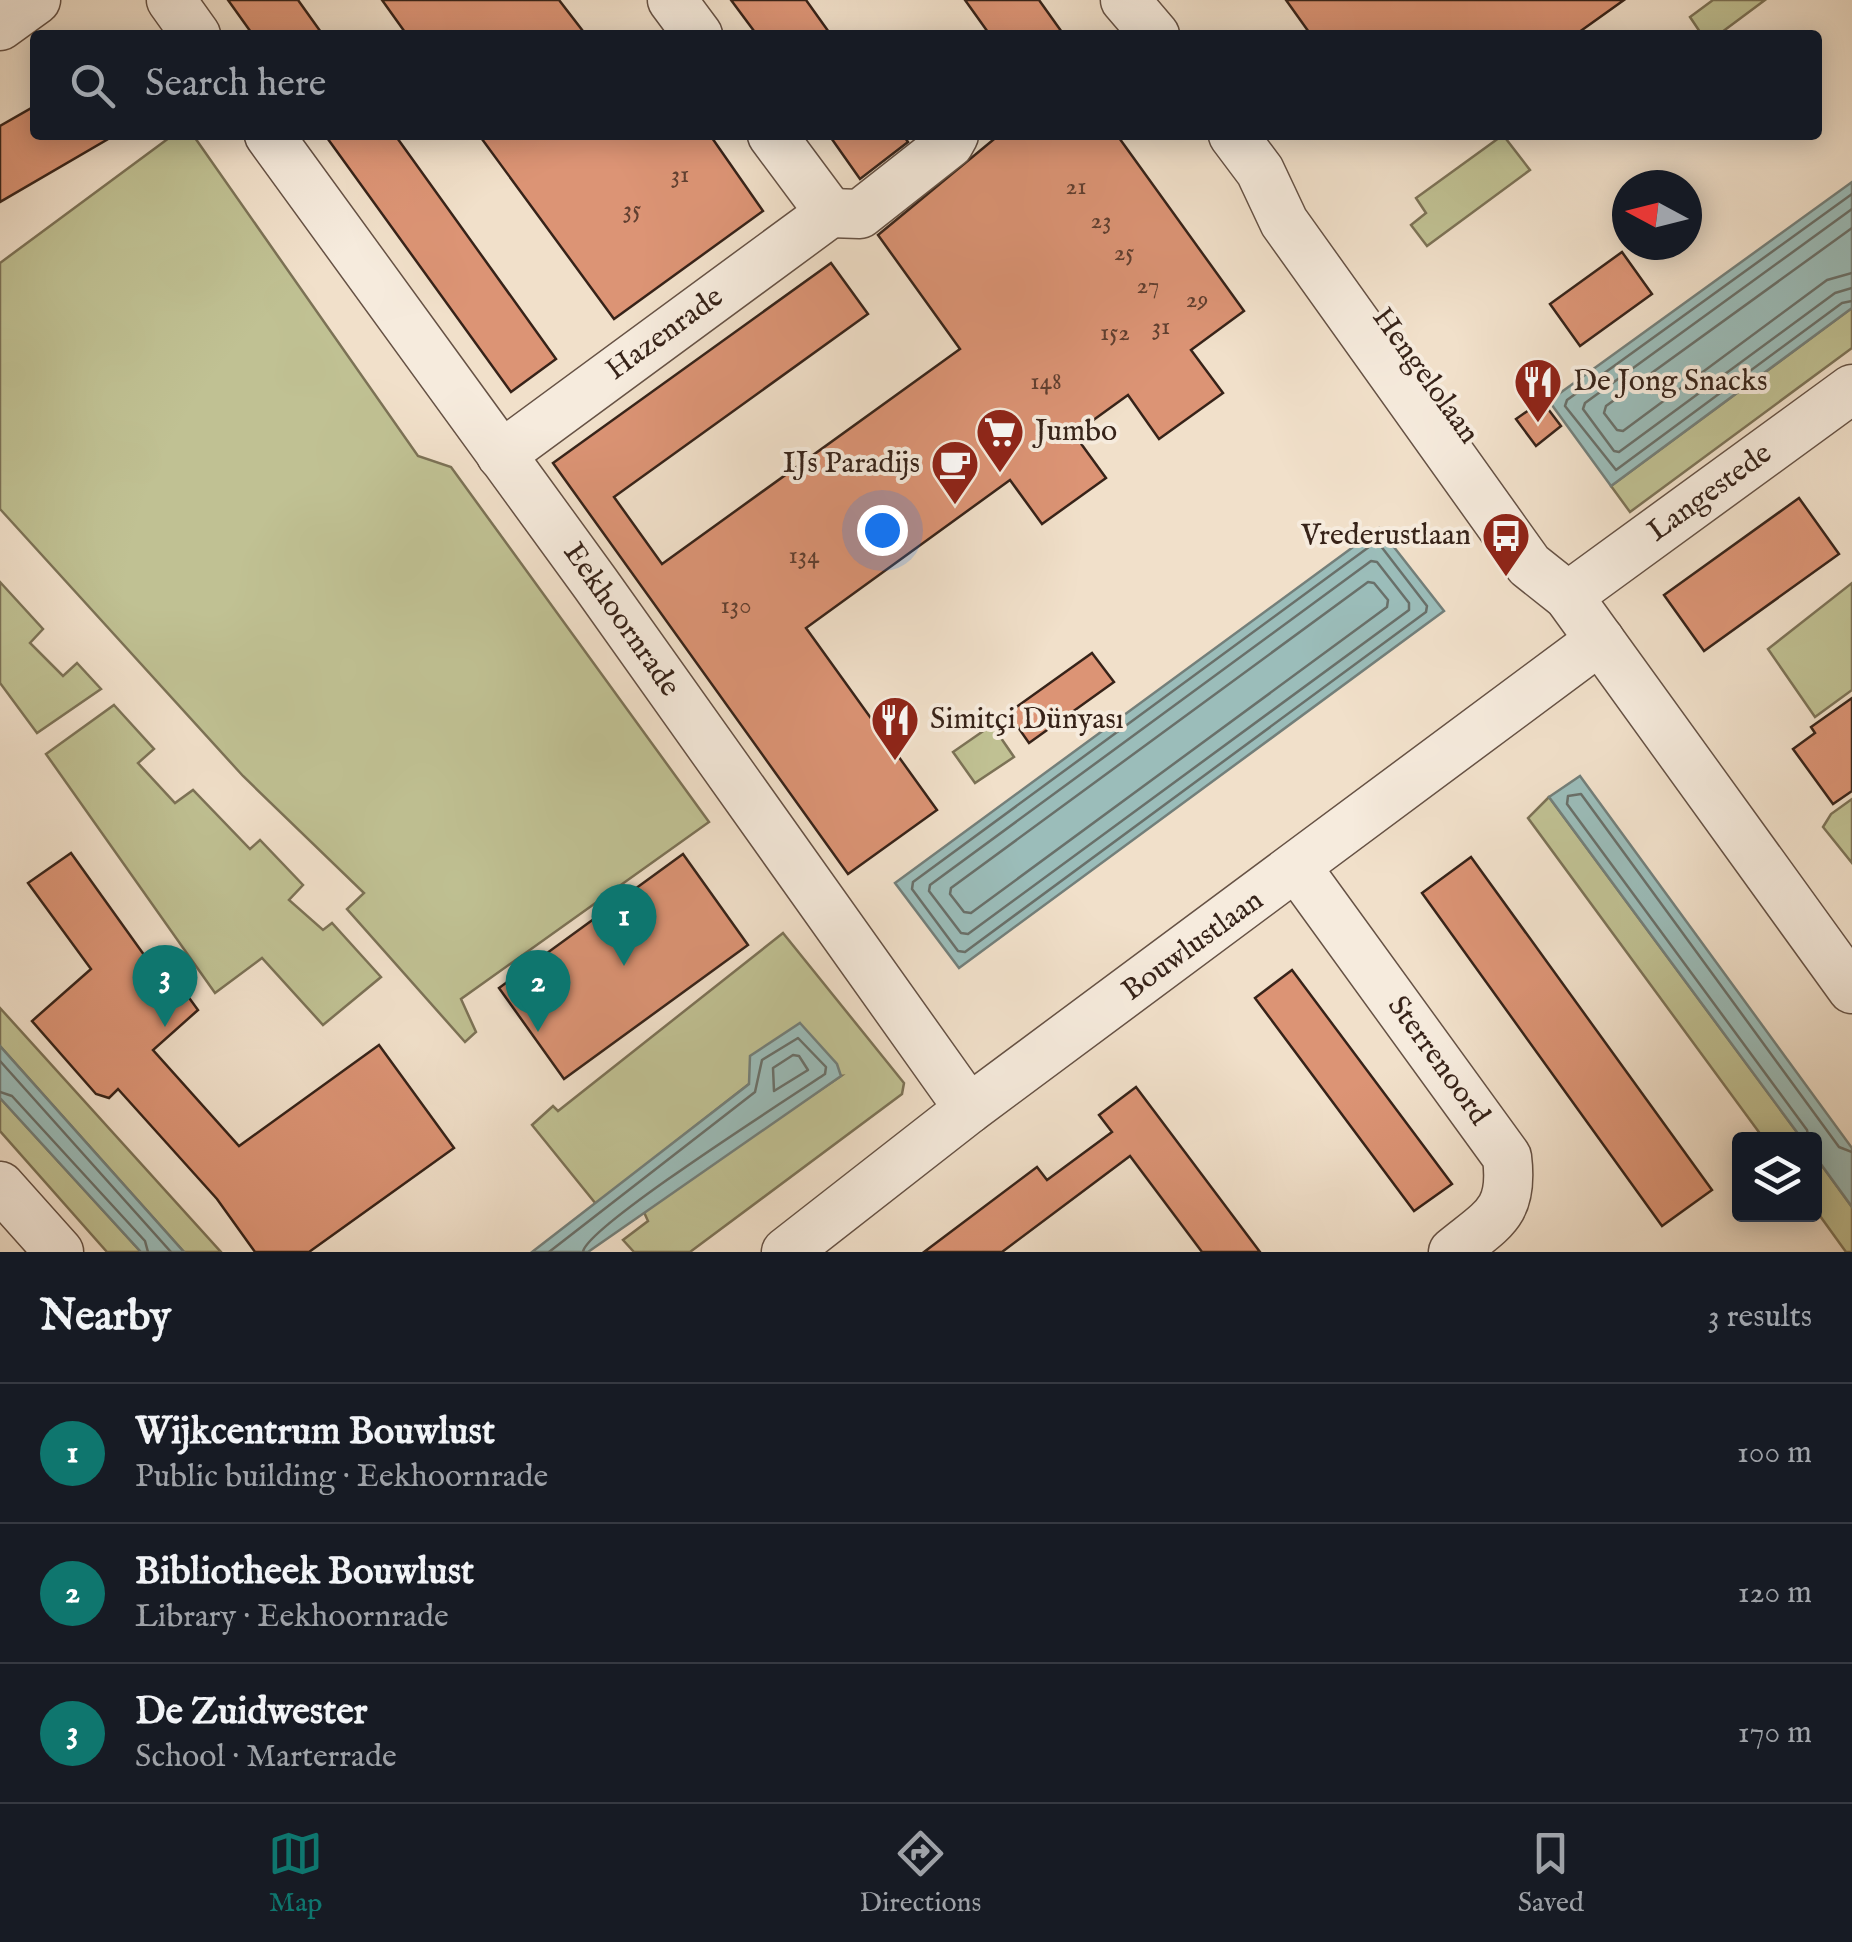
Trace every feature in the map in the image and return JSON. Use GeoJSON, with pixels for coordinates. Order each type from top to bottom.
{"type":"FeatureCollection","features":[{"type":"Feature","properties":{"kind":"street"},"geometry":{"type":"LineString","coordinates":[[0,26],[36,0]]}},
{"type":"Feature","properties":{"kind":"street"},"geometry":{"type":"LineString","coordinates":[[171,0],[192,30]]}},
{"type":"Feature","properties":{"kind":"street"},"geometry":{"type":"LineString","coordinates":[[672,0],[694,30]]}},
{"type":"Feature","properties":{"kind":"street"},"geometry":{"type":"LineString","coordinates":[[1124,0],[1151,30]]}},
{"type":"Feature","properties":{"kind":"street"},"geometry":{"type":"LineString","coordinates":[[1158,0],[1166,30]]}},
{"type":"Feature","properties":{"kind":"street","name":"Eekhoornrade"},"geometry":{"type":"LineString","coordinates":[[273,140],[969,1109]]}},
{"type":"Feature","properties":{"kind":"street"},"geometry":{"type":"LineString","coordinates":[[776,140],[830,213],[860,214],[951,140]]}},
{"type":"Feature","properties":{"kind":"street","name":"Hengelolaan"},"geometry":{"type":"LineString","coordinates":[[1247,153],[1284,222],[1529,565],[1568,596],[1852,990]]}},
{"type":"Feature","properties":{"kind":"street","name":"Hazenrade"},"geometry":{"type":"LineString","coordinates":[[501,456],[830,213]]}},
{"type":"Feature","properties":{"kind":"street","name":"Langestede"},"geometry":{"type":"LineString","coordinates":[[1568,596],[1852,389]]}},
{"type":"Feature","properties":{"kind":"street","name":"Bouwlustlaan"},"geometry":{"type":"LineString","coordinates":[[786,1252],[969,1109],[1298,869],[1600,640]]}},
{"type":"Feature","properties":{"kind":"street","name":"Sterrenoord"},"geometry":{"type":"LineString","coordinates":[[1298,869],[1508,1157],[1511,1190],[1496,1217],[1453,1252]]}},
{"type":"Feature","properties":{"kind":"street"},"geometry":{"type":"LineString","coordinates":[[0,1186],[59,1252]]}},
{"type":"Feature","properties":{"kind":"green space"},"geometry":{"type":"Polygon","coordinates":[[[1713,0],[1765,0],[1725,30],[1699,30],[1690,17],[1713,0]]]}},
{"type":"Feature","properties":{"kind":"green space"},"geometry":{"type":"Polygon","coordinates":[[[166,140],[197,140],[418,456],[451,467],[709,822],[461,999],[476,1032],[465,1042],[347,909],[364,893],[243,776],[0,509],[0,263],[166,140]]]}},
{"type":"Feature","properties":{"kind":"green space"},"geometry":{"type":"Polygon","coordinates":[[[1496,140],[1507,140],[1530,170],[1427,246],[1411,225],[1426,213],[1416,198],[1496,140]]]}},
{"type":"Feature","properties":{"kind":"green space"},"geometry":{"type":"Polygon","coordinates":[[[1852,308],[1852,348],[1630,512],[1611,486],[1852,308]]]}},
{"type":"Feature","properties":{"kind":"green space"},"geometry":{"type":"Polygon","coordinates":[[[0,582],[43,629],[30,643],[63,676],[77,663],[101,689],[37,733],[0,683],[0,582]]]}},
{"type":"Feature","properties":{"kind":"green space"},"geometry":{"type":"Polygon","coordinates":[[[1852,583],[1852,690],[1815,717],[1768,649],[1852,583]]]}},
{"type":"Feature","properties":{"kind":"green space"},"geometry":{"type":"Polygon","coordinates":[[[114,705],[154,749],[138,763],[175,803],[193,790],[250,849],[260,840],[303,885],[289,900],[323,930],[332,923],[381,977],[323,1025],[262,958],[215,993],[46,754],[114,705]]]}},
{"type":"Feature","properties":{"kind":"green space"},"geometry":{"type":"Polygon","coordinates":[[[992,725],[1014,757],[975,783],[953,752],[992,725]]]}},
{"type":"Feature","properties":{"kind":"green space"},"geometry":{"type":"Polygon","coordinates":[[[1549,797],[1797,1132],[1759,1132],[1528,818],[1549,797]]]}},
{"type":"Feature","properties":{"kind":"green space"},"geometry":{"type":"Polygon","coordinates":[[[1852,799],[1852,863],[1823,827],[1831,814],[1852,799]]]}},
{"type":"Feature","properties":{"kind":"green space"},"geometry":{"type":"Polygon","coordinates":[[[783,933],[904,1083],[902,1094],[690,1252],[634,1252],[623,1240],[648,1221],[643,1210],[841,1076],[749,1084],[596,1204],[532,1125],[553,1106],[558,1111],[783,933]]]}},
{"type":"Feature","properties":{"kind":"green space"},"geometry":{"type":"Polygon","coordinates":[[[0,1008],[221,1252],[184,1252],[0,1046],[0,1008]]]}},
{"type":"Feature","properties":{"kind":"green space"},"geometry":{"type":"Polygon","coordinates":[[[0,1098],[141,1252],[107,1252],[0,1131],[0,1098]]]}},
{"type":"Feature","properties":{"kind":"green space"},"geometry":{"type":"Polygon","coordinates":[[[1822,1166],[1852,1207],[1852,1252],[1846,1252],[1822,1219],[1822,1166]]]}},
{"type":"Feature","properties":{"kind":"water"},"geometry":{"type":"Polygon","coordinates":[[[1852,182],[1852,308],[1611,486],[1549,401],[1852,182]]]}},
{"type":"Feature","properties":{"kind":"water"},"geometry":{"type":"Polygon","coordinates":[[[1379,528],[1444,611],[959,968],[895,883],[1379,528]]]}},
{"type":"Feature","properties":{"kind":"water"},"geometry":{"type":"Polygon","coordinates":[[[1580,776],[1852,1148],[1852,1207],[1822,1166],[1822,1132],[1797,1132],[1549,797],[1580,776]]]}},
{"type":"Feature","properties":{"kind":"water"},"geometry":{"type":"Polygon","coordinates":[[[800,1023],[837,1064],[841,1076],[588,1252],[532,1252],[749,1084],[750,1056],[800,1023]]]}},
{"type":"Feature","properties":{"kind":"water"},"geometry":{"type":"Polygon","coordinates":[[[0,1046],[184,1252],[141,1252],[0,1098],[0,1046]]]}},
{"type":"Feature","properties":{"kind":"building"},"geometry":{"type":"Polygon","coordinates":[[[228,0],[298,0],[319,30],[249,30],[228,0]]]}},
{"type":"Feature","properties":{"kind":"building"},"geometry":{"type":"Polygon","coordinates":[[[382,0],[559,0],[582,30],[403,30],[382,0]]]}},
{"type":"Feature","properties":{"kind":"building"},"geometry":{"type":"Polygon","coordinates":[[[731,0],[806,0],[827,30],[753,30],[731,0]]]}},
{"type":"Feature","properties":{"kind":"building"},"geometry":{"type":"Polygon","coordinates":[[[965,0],[1039,0],[1060,30],[986,30],[965,0]]]}},
{"type":"Feature","properties":{"kind":"building"},"geometry":{"type":"Polygon","coordinates":[[[1286,0],[1624,0],[1582,30],[1307,30],[1286,0]]]}},
{"type":"Feature","properties":{"kind":"building"},"geometry":{"type":"Polygon","coordinates":[[[30,109],[30,140],[106,140],[0,202],[0,126],[30,109]]]}},
{"type":"Feature","properties":{"kind":"building"},"geometry":{"type":"Polygon","coordinates":[[[329,140],[399,140],[556,359],[511,392],[329,140]]]}},
{"type":"Feature","properties":{"kind":"building"},"geometry":{"type":"Polygon","coordinates":[[[483,140],[713,140],[763,211],[614,319],[483,140]]]}},
{"type":"Feature","properties":{"kind":"building"},"geometry":{"type":"Polygon","coordinates":[[[833,140],[907,140],[908,142],[860,179],[833,140]]]}},
{"type":"Feature","properties":{"kind":"building"},"geometry":{"type":"Polygon","coordinates":[[[993,140],[1121,140],[1244,311],[1191,350],[1223,393],[1159,439],[1128,395],[1074,434],[1106,478],[1042,524],[1010,480],[806,628],[937,810],[848,874],[553,463],[831,263],[868,314],[614,497],[662,564],[960,349],[878,235],[993,140]]]}},
{"type":"Feature","properties":{"kind":"building"},"geometry":{"type":"Polygon","coordinates":[[[1612,259],[1628,260],[1652,294],[1580,346],[1550,304],[1612,259]]]}},
{"type":"Feature","properties":{"kind":"building"},"geometry":{"type":"Polygon","coordinates":[[[1542,401],[1561,426],[1536,446],[1516,419],[1542,401]]]}},
{"type":"Feature","properties":{"kind":"building"},"geometry":{"type":"Polygon","coordinates":[[[1799,498],[1839,554],[1704,651],[1664,595],[1799,498]]]}},
{"type":"Feature","properties":{"kind":"building"},"geometry":{"type":"Polygon","coordinates":[[[1092,653],[1114,682],[1029,743],[1008,713],[1092,653]]]}},
{"type":"Feature","properties":{"kind":"building"},"geometry":{"type":"Polygon","coordinates":[[[1852,698],[1852,791],[1833,804],[1793,749],[1815,733],[1811,727],[1852,698]]]}},
{"type":"Feature","properties":{"kind":"building"},"geometry":{"type":"Polygon","coordinates":[[[71,853],[157,973],[171,973],[198,1010],[153,1050],[239,1146],[379,1045],[454,1148],[309,1252],[255,1252],[217,1199],[118,1089],[109,1098],[96,1094],[32,1021],[91,969],[28,883],[71,853]]]}},
{"type":"Feature","properties":{"kind":"building"},"geometry":{"type":"Polygon","coordinates":[[[683,854],[748,945],[564,1079],[499,988],[683,854]]]}},
{"type":"Feature","properties":{"kind":"building"},"geometry":{"type":"Polygon","coordinates":[[[1471,857],[1712,1190],[1662,1226],[1422,893],[1471,857]]]}},
{"type":"Feature","properties":{"kind":"building"},"geometry":{"type":"Polygon","coordinates":[[[1292,970],[1452,1184],[1414,1211],[1255,998],[1292,970]]]}},
{"type":"Feature","properties":{"kind":"building"},"geometry":{"type":"Polygon","coordinates":[[[1136,1087],[1260,1252],[1202,1252],[1130,1156],[1002,1252],[924,1252],[1037,1167],[1047,1180],[1112,1132],[1099,1115],[1136,1087]]]}},
{"type":"Feature","properties":{"kind":"place","name":"De Jong Snacks"},"geometry":{"type":"Point","coordinates":[1538,424]}},
{"type":"Feature","properties":{"kind":"place","name":"Jumbo"},"geometry":{"type":"Point","coordinates":[1000,474]}},
{"type":"Feature","properties":{"kind":"place","name":"IJs Paradijs"},"geometry":{"type":"Point","coordinates":[955,506]}},
{"type":"Feature","properties":{"kind":"place","name":"Vrederustlaan"},"geometry":{"type":"Point","coordinates":[1506,578]}},
{"type":"Feature","properties":{"kind":"place","name":"Simitçi Dünyası"},"geometry":{"type":"Point","coordinates":[895,762]}},
{"type":"Feature","properties":{"kind":"place","name":"Wijkcentrum Bouwlust"},"geometry":{"type":"Point","coordinates":[624,966]}},
{"type":"Feature","properties":{"kind":"place","name":"De Zuidwester"},"geometry":{"type":"Point","coordinates":[165,1027]}},
{"type":"Feature","properties":{"kind":"place","name":"Bibliotheek Bouwlust"},"geometry":{"type":"Point","coordinates":[538,1032]}}]}
